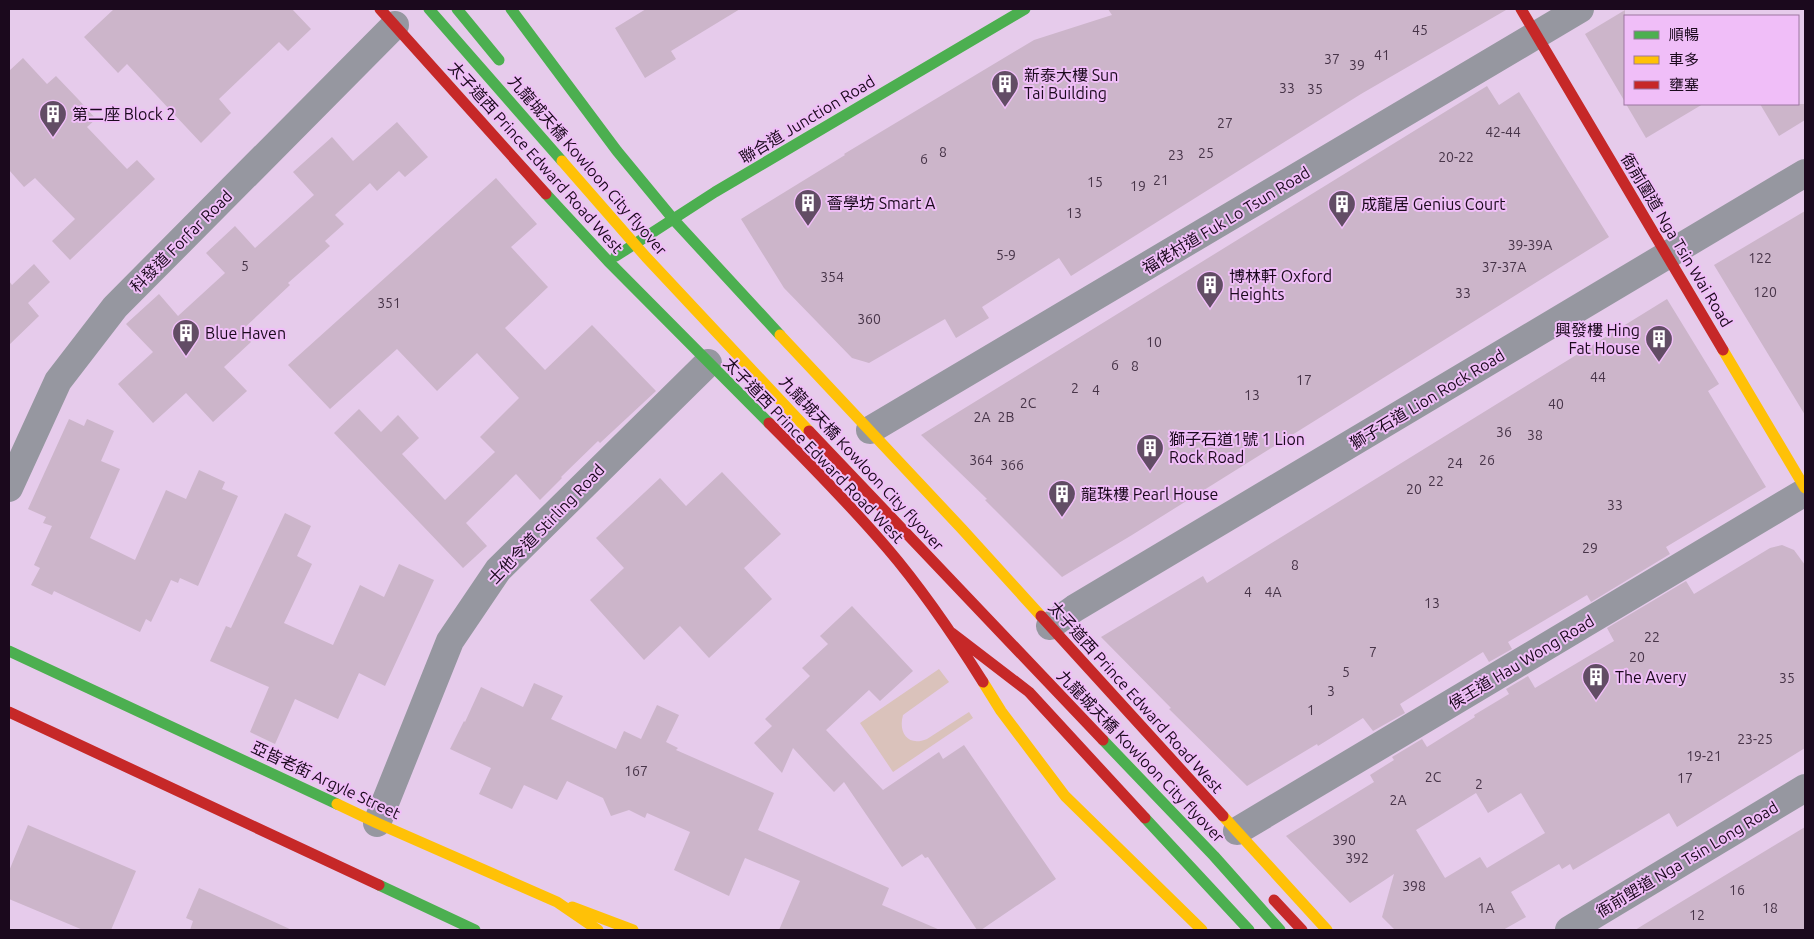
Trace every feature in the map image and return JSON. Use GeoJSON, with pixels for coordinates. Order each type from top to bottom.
{"type":"FeatureCollection","features":[{"type":"Feature","properties":{"kind":"main road","name":"九龍城天橋 Kowloon City flyover"},"geometry":{"type":"LineString","coordinates":[[429,9],[646,257],[1214,856],[1280,930]]}},
{"type":"Feature","properties":{"kind":"main road","name":"九龍城天橋 Kowloon City flyover"},"geometry":{"type":"LineString","coordinates":[[457,9],[504,65]]}},
{"type":"Feature","properties":{"kind":"main road","name":"太子道西 Prince Edward Road West"},"geometry":{"type":"LineString","coordinates":[[511,9],[595,122],[674,220],[1050,626],[1326,930]]}},
{"type":"Feature","properties":{"kind":"main road","name":"聯合道 Junction Road"},"geometry":{"type":"LineString","coordinates":[[608,261],[721,188],[1025,9]]}},
{"type":"Feature","properties":{"kind":"main road","name":"衙前圍道 Nga Tsin Wai Road"},"geometry":{"type":"LineString","coordinates":[[1521,9],[1805,488]]}},
{"type":"Feature","properties":{"kind":"main road","name":"太子道西 Prince Edward Road West"},"geometry":{"type":"LineString","coordinates":[[387,17],[608,261],[810,464],[888,548],[952,632],[1001,711],[1065,796],[1202,930]]}},
{"type":"Feature","properties":{"kind":"main road","name":"九龍城天橋 Kowloon City flyover"},"geometry":{"type":"LineString","coordinates":[[638,222],[657,245]]}},
{"type":"Feature","properties":{"kind":"main road"},"geometry":{"type":"LineString","coordinates":[[952,632],[1029,692],[1249,930]]}},
{"type":"Feature","properties":{"kind":"main road","name":"亞皆老街 Argyle Street"},"geometry":{"type":"LineString","coordinates":[[9,651],[272,772],[377,823],[557,902],[633,930]]}},
{"type":"Feature","properties":{"kind":"main road"},"geometry":{"type":"LineString","coordinates":[[9,712],[475,930]]}},
{"type":"Feature","properties":{"kind":"main road"},"geometry":{"type":"LineString","coordinates":[[1269,894],[1302,930]]}},
{"type":"Feature","properties":{"kind":"main road"},"geometry":{"type":"LineString","coordinates":[[557,902],[598,930]]}},
{"type":"Feature","properties":{"kind":"street","name":"福佬村道 Fuk Lo Tsun Road"},"geometry":{"type":"LineString","coordinates":[[870,430],[1580,9]]}},
{"type":"Feature","properties":{"kind":"street","name":"科發道 Forfar Road"},"geometry":{"type":"LineString","coordinates":[[9,488],[58,381],[115,307],[387,17]]}},
{"type":"Feature","properties":{"kind":"street","name":"獅子石道 Lion Rock Road"},"geometry":{"type":"LineString","coordinates":[[1050,626],[1074,608],[1805,174]]}},
{"type":"Feature","properties":{"kind":"street","name":"士他令道 Stirling Road"},"geometry":{"type":"LineString","coordinates":[[377,823],[450,641],[493,577],[525,541],[708,363]]}},
{"type":"Feature","properties":{"kind":"street","name":"侯王道 Hau Wong Road"},"geometry":{"type":"LineString","coordinates":[[1237,831],[1805,492]]}},
{"type":"Feature","properties":{"kind":"street","name":"衙前塱道 Nga Tsin Long Road"},"geometry":{"type":"LineString","coordinates":[[1569,930],[1805,788]]}},
{"type":"Feature","properties":{"kind":"shaded area"},"geometry":{"type":"Polygon","coordinates":[[[939,669],[949,682],[903,715],[903,733],[910,740],[920,741],[927,739],[969,712],[973,718],[893,772],[860,723],[939,669]]]}},
{"type":"Feature","properties":{"kind":"building"},"geometry":{"type":"Polygon","coordinates":[[[114,9],[292,9],[311,29],[288,51],[279,42],[219,99],[231,113],[201,143],[127,64],[118,73],[84,37],[114,9]]]}},
{"type":"Feature","properties":{"kind":"building"},"geometry":{"type":"Polygon","coordinates":[[[646,9],[740,9],[671,51],[676,59],[645,78],[615,28],[646,9]]]}},
{"type":"Feature","properties":{"kind":"building"},"geometry":{"type":"Polygon","coordinates":[[[1108,9],[1506,10],[1361,94],[1071,276],[1059,258],[982,307],[989,318],[956,338],[945,319],[869,363],[852,358],[784,288],[741,219],[844,154],[1034,40],[1112,15],[1108,9]]]}},
{"type":"Feature","properties":{"kind":"building"},"geometry":{"type":"Polygon","coordinates":[[[1625,10],[1624,100],[1585,34],[1625,10]]]}},
{"type":"Feature","properties":{"kind":"building"},"geometry":{"type":"Polygon","coordinates":[[[23,58],[47,84],[56,76],[78,99],[96,119],[87,127],[127,169],[137,160],[155,179],[70,260],[52,241],[75,219],[35,178],[24,187],[9,170],[9,71],[23,58]]]}},
{"type":"Feature","properties":{"kind":"building"},"geometry":{"type":"Polygon","coordinates":[[[1487,86],[1499,105],[1519,92],[1609,237],[1132,535],[1062,577],[985,500],[987,499],[921,435],[1487,86]]]}},
{"type":"Feature","properties":{"kind":"building"},"geometry":{"type":"Polygon","coordinates":[[[1805,104],[1805,120],[1779,136],[1761,105],[1805,104]]]}},
{"type":"Feature","properties":{"kind":"building"},"geometry":{"type":"Polygon","coordinates":[[[1627,105],[1701,105],[1646,138],[1627,105]]]}},
{"type":"Feature","properties":{"kind":"building"},"geometry":{"type":"Polygon","coordinates":[[[397,122],[428,157],[405,177],[399,171],[377,191],[370,183],[335,215],[344,224],[325,241],[330,246],[288,283],[290,285],[241,331],[251,342],[224,367],[247,391],[213,422],[186,393],[153,423],[118,384],[153,352],[126,324],[159,294],[178,316],[225,273],[206,253],[235,226],[255,248],[314,195],[293,172],[332,137],[353,161],[397,122]]]}},
{"type":"Feature","properties":{"kind":"building"},"geometry":{"type":"Polygon","coordinates":[[[496,178],[537,224],[511,247],[548,287],[505,328],[545,370],[592,325],[656,391],[600,443],[598,441],[540,500],[516,474],[466,523],[487,546],[463,568],[334,433],[359,409],[381,432],[398,415],[419,438],[402,454],[445,500],[495,452],[480,437],[519,398],[477,353],[437,391],[397,349],[330,409],[288,365],[496,178]]]}},
{"type":"Feature","properties":{"kind":"building"},"geometry":{"type":"Polygon","coordinates":[[[1805,211],[1805,415],[1714,265],[1805,211]]]}},
{"type":"Feature","properties":{"kind":"building"},"geometry":{"type":"Polygon","coordinates":[[[34,264],[50,282],[28,303],[39,316],[9,345],[9,281],[12,285],[34,264]]]}},
{"type":"Feature","properties":{"kind":"building"},"geometry":{"type":"Polygon","coordinates":[[[1667,299],[1719,384],[1708,391],[1766,487],[1666,547],[1670,554],[1591,602],[1587,595],[1508,642],[1512,649],[1489,662],[1483,652],[1400,704],[1405,713],[1373,731],[1363,718],[1247,786],[1169,709],[1171,708],[1101,637],[1203,576],[1207,583],[1667,299]]]}},
{"type":"Feature","properties":{"kind":"building"},"geometry":{"type":"Polygon","coordinates":[[[69,419],[84,426],[87,419],[114,431],[101,461],[120,469],[90,538],[135,560],[166,490],[186,499],[199,470],[225,482],[222,489],[238,496],[198,586],[180,578],[178,583],[171,580],[151,622],[146,619],[140,632],[54,591],[52,595],[31,585],[40,568],[34,565],[52,526],[43,523],[46,517],[28,509],[69,419]]]}},
{"type":"Feature","properties":{"kind":"building"},"geometry":{"type":"Polygon","coordinates":[[[722,472],[781,534],[744,568],[772,599],[709,658],[680,626],[644,660],[590,600],[624,568],[596,538],[660,478],[686,506],[722,472]]]}},
{"type":"Feature","properties":{"kind":"building"},"geometry":{"type":"Polygon","coordinates":[[[285,513],[311,526],[297,556],[312,564],[284,623],[333,645],[360,585],[384,597],[399,564],[434,580],[385,686],[359,673],[338,719],[295,699],[275,744],[250,732],[269,687],[210,661],[226,626],[231,628],[285,513]]]}},
{"type":"Feature","properties":{"kind":"building"},"geometry":{"type":"Polygon","coordinates":[[[1782,545],[1794,550],[1805,565],[1805,748],[1677,827],[1669,813],[1573,870],[1570,864],[1562,869],[1559,864],[1511,892],[1526,917],[1503,930],[1395,930],[1382,917],[1394,874],[1350,903],[1286,836],[1374,782],[1370,775],[1394,760],[1392,757],[1422,739],[1427,747],[1509,694],[1506,689],[1528,676],[1535,688],[1614,641],[1607,628],[1686,581],[1694,594],[1770,548],[1782,545]],[[1476,793],[1416,830],[1445,878],[1480,857],[1487,868],[1545,833],[1521,793],[1488,813],[1476,793]]]}},
{"type":"Feature","properties":{"kind":"building"},"geometry":{"type":"Polygon","coordinates":[[[852,606],[913,671],[880,701],[869,690],[826,730],[883,790],[939,752],[943,759],[964,745],[1056,879],[981,930],[977,930],[928,857],[925,858],[922,854],[902,867],[844,782],[834,792],[793,748],[782,773],[754,743],[772,726],[765,719],[810,676],[802,668],[828,644],[820,636],[852,606]]]}},
{"type":"Feature","properties":{"kind":"building"},"geometry":{"type":"Polygon","coordinates":[[[534,683],[563,696],[551,719],[616,749],[624,731],[641,739],[657,705],[679,715],[666,742],[678,748],[676,750],[774,793],[758,830],[889,888],[882,905],[940,930],[779,930],[800,881],[745,858],[729,896],[674,870],[690,832],[647,813],[645,818],[629,810],[611,816],[603,798],[567,781],[557,800],[524,785],[512,809],[479,794],[491,768],[450,749],[481,687],[523,707],[534,683]]]}},
{"type":"Feature","properties":{"kind":"building"},"geometry":{"type":"Polygon","coordinates":[[[28,825],[136,871],[111,930],[83,930],[9,899],[9,871],[28,825]]]}},
{"type":"Feature","properties":{"kind":"building"},"geometry":{"type":"Polygon","coordinates":[[[1805,827],[1805,930],[1635,930],[1676,905],[1805,827]]]}},
{"type":"Feature","properties":{"kind":"building"},"geometry":{"type":"Polygon","coordinates":[[[199,888],[292,930],[190,930],[193,921],[186,918],[199,888]]]}},
{"type":"Feature","properties":{"kind":"traffic: fast"},"geometry":{"type":"LineString","coordinates":[[429,9],[562,161]]}},
{"type":"Feature","properties":{"kind":"traffic: fast"},"geometry":{"type":"LineString","coordinates":[[457,9],[499,60]]}},
{"type":"Feature","properties":{"kind":"traffic: fast"},"geometry":{"type":"LineString","coordinates":[[511,9],[617,151],[674,220],[780,335]]}},
{"type":"Feature","properties":{"kind":"traffic: fast"},"geometry":{"type":"LineString","coordinates":[[616,256],[715,192],[1025,9]]}},
{"type":"Feature","properties":{"kind":"traffic: fast"},"geometry":{"type":"LineString","coordinates":[[546,194],[608,261],[769,423]]}},
{"type":"Feature","properties":{"kind":"traffic: fast"},"geometry":{"type":"LineString","coordinates":[[9,651],[337,804]]}},
{"type":"Feature","properties":{"kind":"traffic: fast"},"geometry":{"type":"LineString","coordinates":[[1103,740],[1214,856],[1280,930]]}},
{"type":"Feature","properties":{"kind":"traffic: fast"},"geometry":{"type":"LineString","coordinates":[[1145,818],[1249,930]]}},
{"type":"Feature","properties":{"kind":"traffic: fast"},"geometry":{"type":"LineString","coordinates":[[379,885],[475,930]]}},
{"type":"Feature","properties":{"kind":"traffic: slow"},"geometry":{"type":"LineString","coordinates":[[562,161],[646,257],[809,431]]}},
{"type":"Feature","properties":{"kind":"traffic: slow"},"geometry":{"type":"LineString","coordinates":[[780,335],[1041,616]]}},
{"type":"Feature","properties":{"kind":"traffic: slow"},"geometry":{"type":"LineString","coordinates":[[1723,350],[1805,488]]}},
{"type":"Feature","properties":{"kind":"traffic: slow"},"geometry":{"type":"LineString","coordinates":[[983,682],[1001,711],[1065,796],[1202,930]]}},
{"type":"Feature","properties":{"kind":"traffic: slow"},"geometry":{"type":"LineString","coordinates":[[337,804],[557,902],[598,930]]}},
{"type":"Feature","properties":{"kind":"traffic: slow"},"geometry":{"type":"LineString","coordinates":[[1223,816],[1327,930]]}},
{"type":"Feature","properties":{"kind":"traffic: slow"},"geometry":{"type":"LineString","coordinates":[[572,907],[633,930]]}},
{"type":"Feature","properties":{"kind":"traffic: jam"},"geometry":{"type":"LineString","coordinates":[[380,9],[546,194]]}},
{"type":"Feature","properties":{"kind":"traffic: jam"},"geometry":{"type":"LineString","coordinates":[[1521,9],[1723,350]]}},
{"type":"Feature","properties":{"kind":"traffic: jam"},"geometry":{"type":"LineString","coordinates":[[769,423],[844,500],[900,564],[938,614],[983,682]]}},
{"type":"Feature","properties":{"kind":"traffic: jam"},"geometry":{"type":"LineString","coordinates":[[809,431],[1103,740]]}},
{"type":"Feature","properties":{"kind":"traffic: jam"},"geometry":{"type":"LineString","coordinates":[[1041,616],[1223,816]]}},
{"type":"Feature","properties":{"kind":"traffic: jam"},"geometry":{"type":"LineString","coordinates":[[952,633],[1029,692],[1145,818]]}},
{"type":"Feature","properties":{"kind":"traffic: jam"},"geometry":{"type":"LineString","coordinates":[[9,712],[379,885]]}},
{"type":"Feature","properties":{"kind":"traffic: jam"},"geometry":{"type":"LineString","coordinates":[[1274,900],[1302,930]]}},
{"type":"Feature","properties":{"kind":"place","name":"新泰大樓 Sun Tai Building"},"geometry":{"type":"Point","coordinates":[1005,108]}},
{"type":"Feature","properties":{"kind":"place","name":"第二座 Block 2"},"geometry":{"type":"Point","coordinates":[53,138]}},
{"type":"Feature","properties":{"kind":"place","name":"薈學坊 Smart A"},"geometry":{"type":"Point","coordinates":[808,227]}},
{"type":"Feature","properties":{"kind":"place","name":"成龍居 Genius Court"},"geometry":{"type":"Point","coordinates":[1342,228]}},
{"type":"Feature","properties":{"kind":"place","name":"博林軒 Oxford Heights"},"geometry":{"type":"Point","coordinates":[1210,309]}},
{"type":"Feature","properties":{"kind":"place","name":"Blue Haven"},"geometry":{"type":"Point","coordinates":[186,357]}},
{"type":"Feature","properties":{"kind":"place","name":"興發樓 Hing Fat House"},"geometry":{"type":"Point","coordinates":[1659,363]}},
{"type":"Feature","properties":{"kind":"place","name":"獅子石道1號 1 Lion Rock Road"},"geometry":{"type":"Point","coordinates":[1150,472]}},
{"type":"Feature","properties":{"kind":"place","name":"龍珠樓 Pearl House"},"geometry":{"type":"Point","coordinates":[1062,518]}},
{"type":"Feature","properties":{"kind":"place","name":"The Avery"},"geometry":{"type":"Point","coordinates":[1596,701]}}]}
